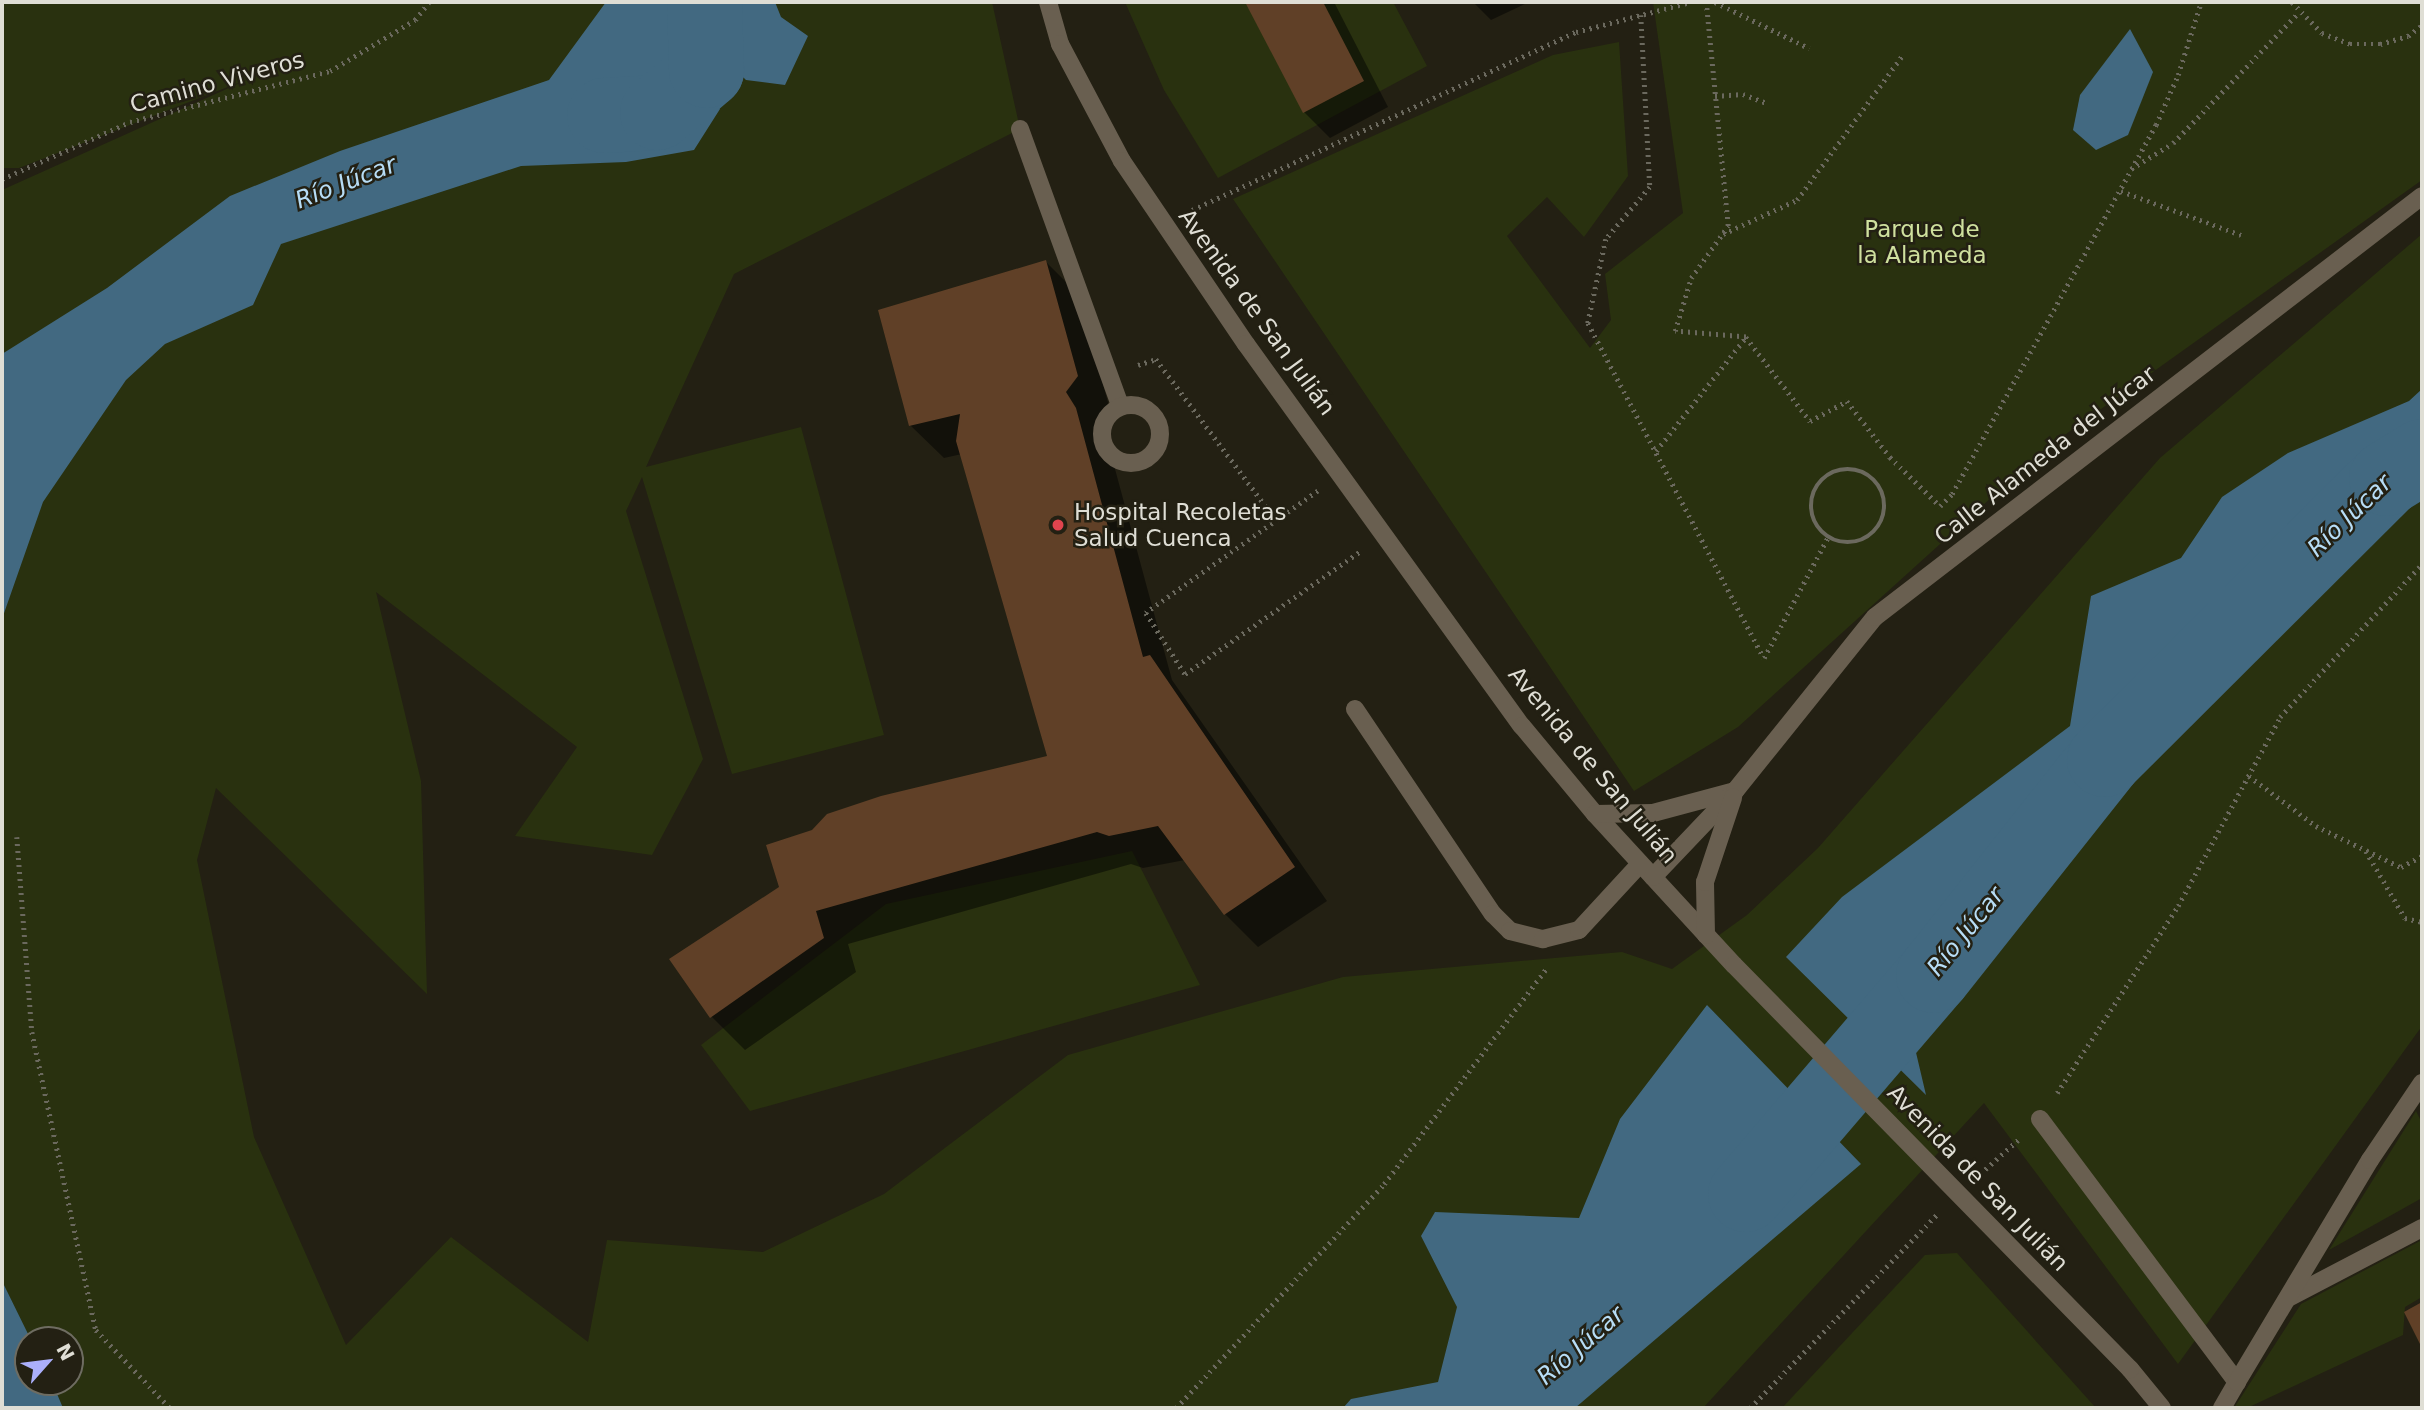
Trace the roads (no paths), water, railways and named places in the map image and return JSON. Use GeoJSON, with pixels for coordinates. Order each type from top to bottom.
{"type":"FeatureCollection","features":[{"type":"Feature","properties":{"kind":"street","name":"Avenida de San Julián"},"geometry":{"type":"LineString","coordinates":[[1048,2],[1060,44],[1163,226],[1343,473],[1522,726],[1595,814],[1734,965],[2130,1368],[2162,1408]]}},
{"type":"Feature","properties":{"kind":"street"},"geometry":{"type":"LineString","coordinates":[[1020,129],[1120,405]]}},
{"type":"Feature","properties":{"kind":"street","name":"Calle Alameda del Júcar"},"geometry":{"type":"LineString","coordinates":[[1653,877],[1735,791],[1875,617],[2422,196]]}},
{"type":"Feature","properties":{"kind":"street"},"geometry":{"type":"LineString","coordinates":[[1355,709],[1510,931],[1543,939],[1579,930],[1640,864]]}},
{"type":"Feature","properties":{"kind":"street"},"geometry":{"type":"LineString","coordinates":[[1595,814],[1653,813],[1735,791]]}},
{"type":"Feature","properties":{"kind":"street","name":"Calle Alameda del Júcar"},"geometry":{"type":"LineString","coordinates":[[1706,935],[1705,882],[1735,791]]}},
{"type":"Feature","properties":{"kind":"street"},"geometry":{"type":"LineString","coordinates":[[2222,1408],[2370,1160],[2422,1083]]}},
{"type":"Feature","properties":{"kind":"street"},"geometry":{"type":"LineString","coordinates":[[2040,1119],[2236,1382]]}},
{"type":"Feature","properties":{"kind":"street"},"geometry":{"type":"LineString","coordinates":[[2290,1297],[2422,1228]]}},
{"type":"Feature","properties":{"kind":"water"},"geometry":{"type":"Polygon","coordinates":[[[606,2],[775,2],[781,17],[808,36],[785,85],[746,80],[705,40],[681,63],[720,109],[694,150],[626,162],[521,166],[281,244],[253,305],[165,344],[126,380],[43,502],[2,619],[2,354],[107,288],[230,196],[340,151],[549,80],[606,2]]]}},
{"type":"Feature","properties":{"kind":"water"},"geometry":{"type":"Polygon","coordinates":[[[2130,29],[2153,72],[2128,135],[2096,150],[2073,130],[2080,95],[2130,29]]]}},
{"type":"Feature","properties":{"kind":"water"},"geometry":{"type":"Polygon","coordinates":[[[2422,389],[2422,493],[2348,531],[2325,519],[2303,584],[2264,636],[2221,677],[2181,655],[2175,729],[2037,891],[2030,863],[1988,867],[1991,931],[1914,1044],[1926,1095],[1786,957],[1842,897],[2070,726],[2091,596],[2181,558],[2222,497],[2288,453],[2409,401],[2422,389]]]}},
{"type":"Feature","properties":{"kind":"water"},"geometry":{"type":"Polygon","coordinates":[[[1707,1005],[1861,1164],[1575,1408],[1343,1408],[1351,1399],[1438,1382],[1457,1307],[1421,1236],[1435,1212],[1579,1218],[1620,1119],[1707,1005]]]}},
{"type":"Feature","properties":{"kind":"water"},"geometry":{"type":"Polygon","coordinates":[[[2,1281],[24,1326],[14,1326],[14,1396],[58,1396],[63,1408],[2,1408],[2,1281]]]}},
{"type":"Feature","properties":{"kind":"waterway","name":"Río Júcar"},"geometry":{"type":"LineString","coordinates":[[604,115],[657,112],[706,70],[704,2]]}},
{"type":"Feature","properties":{"kind":"waterway","name":"Río Júcar"},"geometry":{"type":"LineString","coordinates":[[1745,1194],[1933,975],[2104,759],[2386,478],[2422,456]]}},
{"type":"Feature","properties":{"kind":"place","name":"Hospital Recoletas Salud Cuenca"},"geometry":{"type":"Point","coordinates":[1058,525]}},
{"type":"Feature","properties":{"kind":"park label","name":"Parque de la Alameda"},"geometry":{"type":"Point","coordinates":[1922,242]}}]}
